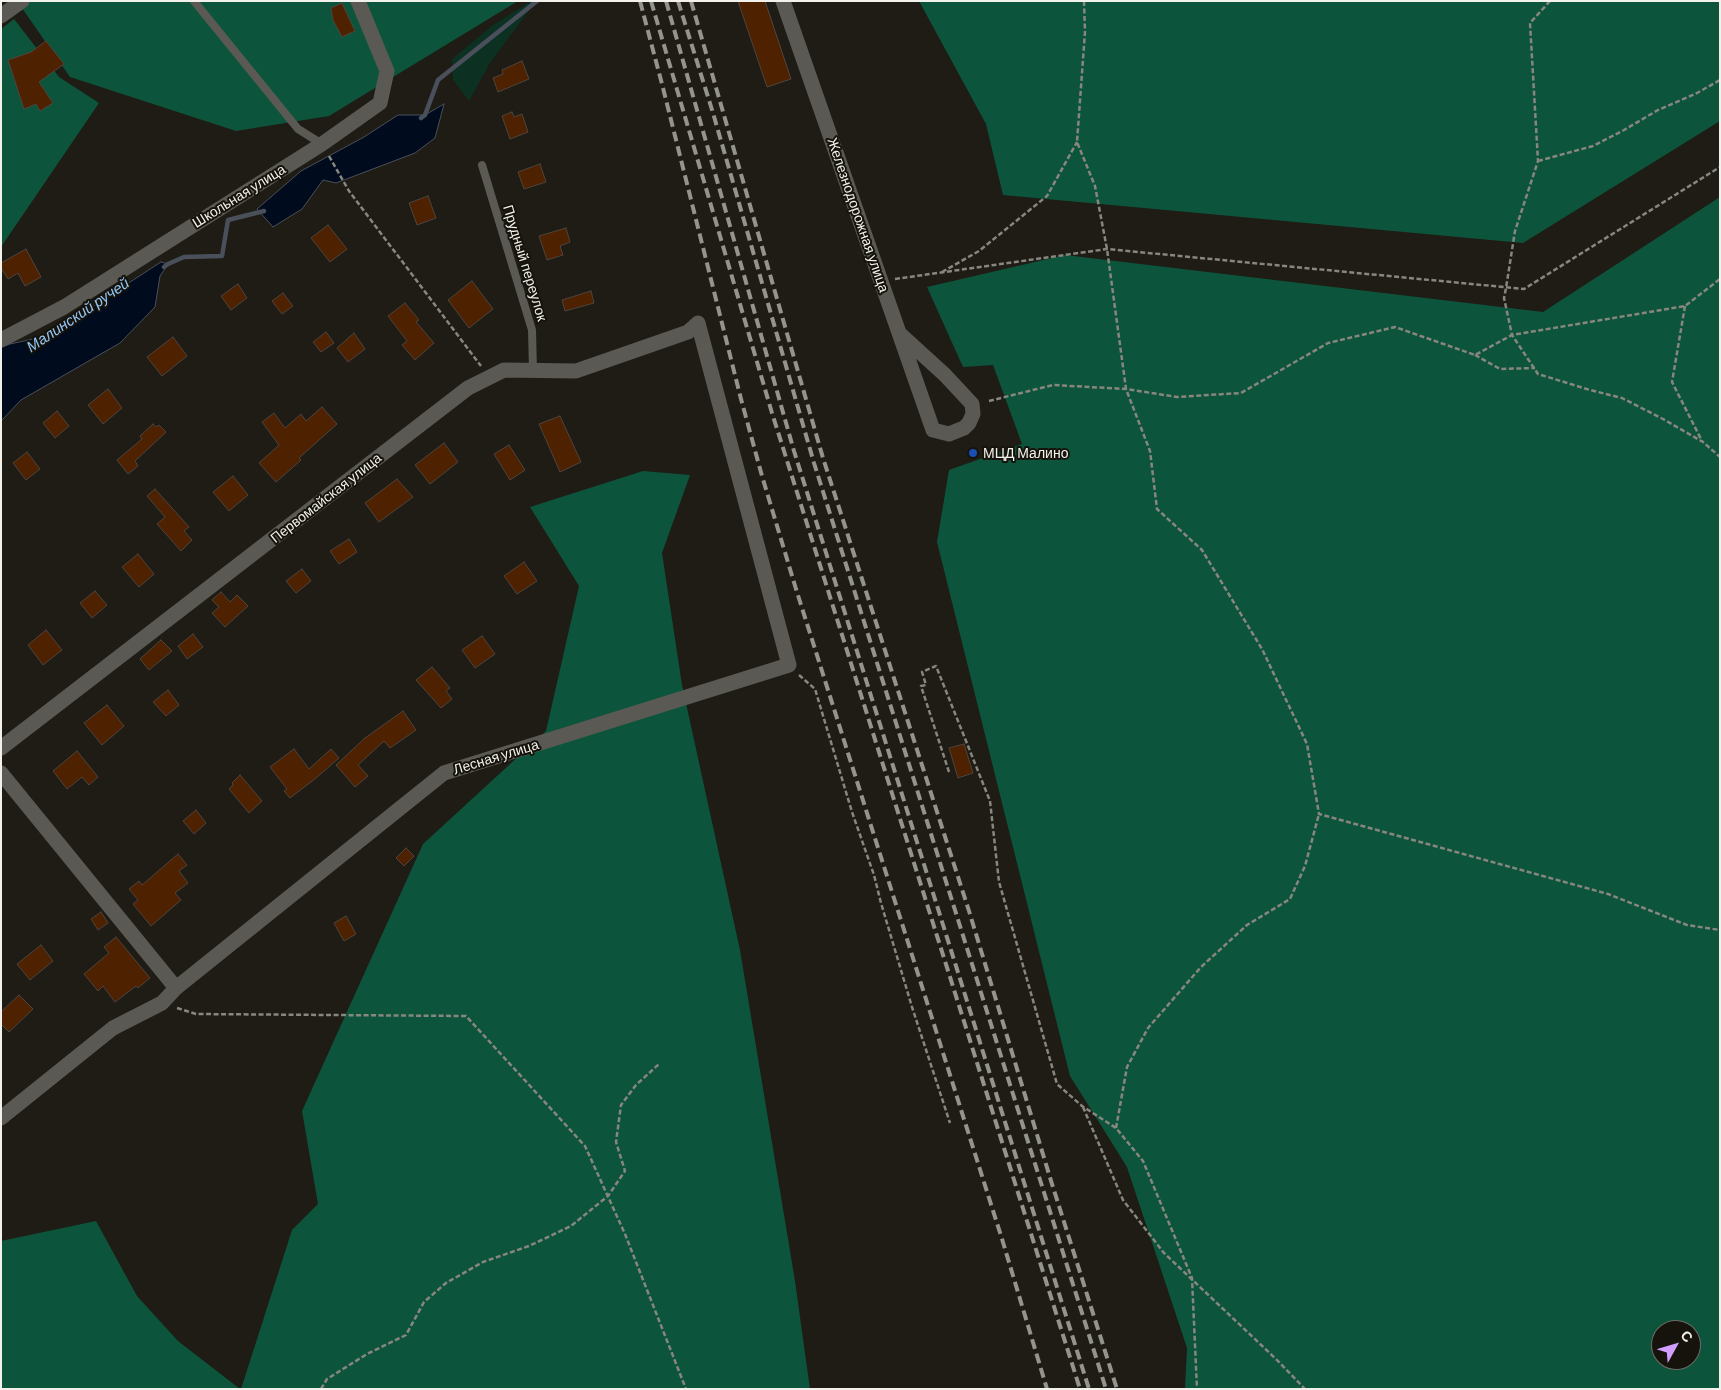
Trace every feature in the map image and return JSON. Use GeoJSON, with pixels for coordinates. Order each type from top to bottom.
{"type":"FeatureCollection","features":[{"type":"Feature","properties":{"kind":"street"},"geometry":{"type":"LineString","coordinates":[[1,16],[22,1]]}},
{"type":"Feature","properties":{"kind":"street","name":"Школьная улица"},"geometry":{"type":"LineString","coordinates":[[1,340],[64,307],[322,144],[380,103],[387,70],[358,1]]}},
{"type":"Feature","properties":{"kind":"street","name":"Железнодорожная улица"},"geometry":{"type":"LineString","coordinates":[[783,1],[932,430],[949,434],[964,428],[969,424],[973,414],[972,404],[945,375],[900,334]]}},
{"type":"Feature","properties":{"kind":"street","name":"Первомайская улица"},"geometry":{"type":"LineString","coordinates":[[1,748],[468,388],[504,370],[576,371],[688,332],[698,322],[789,665]]}},
{"type":"Feature","properties":{"kind":"street","name":"Лесная улица"},"geometry":{"type":"LineString","coordinates":[[1,1118],[113,1028],[162,1003],[176,988],[444,773],[789,665]]}},
{"type":"Feature","properties":{"kind":"street"},"geometry":{"type":"LineString","coordinates":[[1,773],[176,988]]}},
{"type":"Feature","properties":{"kind":"lane"},"geometry":{"type":"LineString","coordinates":[[194,1],[298,129],[322,144]]}},
{"type":"Feature","properties":{"kind":"lane","name":"Прудный переулок"},"geometry":{"type":"LineString","coordinates":[[482,165],[532,330],[532,370]]}},
{"type":"Feature","properties":{"kind":"path"},"geometry":{"type":"LineString","coordinates":[[941,273],[979,251],[1047,196],[1077,142],[1085,32],[1084,1]]}},
{"type":"Feature","properties":{"kind":"path"},"geometry":{"type":"LineString","coordinates":[[1550,1],[1530,22],[1538,161],[1515,231],[1504,298],[1512,335],[1538,374],[1622,398],[1703,442],[1720,457]]}},
{"type":"Feature","properties":{"kind":"path"},"geometry":{"type":"LineString","coordinates":[[1538,161],[1593,146],[1658,110],[1697,93],[1720,80]]}},
{"type":"Feature","properties":{"kind":"path"},"geometry":{"type":"LineString","coordinates":[[1077,142],[1095,186],[1107,249],[1126,389],[1150,451],[1157,509],[1202,550],[1262,649],[1307,744],[1319,814],[1305,866],[1290,899],[1247,925],[1207,961],[1148,1028],[1127,1067],[1116,1128]]}},
{"type":"Feature","properties":{"kind":"path"},"geometry":{"type":"LineString","coordinates":[[322,144],[349,191],[490,378]]}},
{"type":"Feature","properties":{"kind":"path"},"geometry":{"type":"LineString","coordinates":[[882,282],[1107,249],[1524,289],[1720,167]]}},
{"type":"Feature","properties":{"kind":"path"},"geometry":{"type":"LineString","coordinates":[[1475,355],[1512,335],[1685,306],[1720,279]]}},
{"type":"Feature","properties":{"kind":"path"},"geometry":{"type":"LineString","coordinates":[[1685,306],[1672,382],[1703,442]]}},
{"type":"Feature","properties":{"kind":"path"},"geometry":{"type":"LineString","coordinates":[[989,401],[1053,385],[1126,389],[1177,397],[1241,393],[1328,343],[1395,327],[1475,355],[1500,369],[1535,368]]}},
{"type":"Feature","properties":{"kind":"path"},"geometry":{"type":"LineString","coordinates":[[789,665],[815,689],[852,812],[874,875],[912,1007],[950,1123]]}},
{"type":"Feature","properties":{"kind":"path"},"geometry":{"type":"LineString","coordinates":[[949,772],[922,686],[926,685],[922,672],[936,666],[990,801],[999,882],[1057,1084],[1082,1106],[1116,1128],[1143,1161],[1192,1278],[1197,1389]]}},
{"type":"Feature","properties":{"kind":"path"},"geometry":{"type":"LineString","coordinates":[[1319,814],[1608,894],[1686,925],[1720,930]]}},
{"type":"Feature","properties":{"kind":"path"},"geometry":{"type":"LineString","coordinates":[[162,1003],[196,1014],[466,1016],[585,1146],[625,1234],[686,1389]]}},
{"type":"Feature","properties":{"kind":"path"},"geometry":{"type":"LineString","coordinates":[[321,1389],[327,1379],[367,1354],[406,1335],[424,1302],[446,1283],[483,1262],[529,1246],[570,1226],[608,1196],[625,1171],[616,1142],[621,1105],[636,1085],[659,1064]]}},
{"type":"Feature","properties":{"kind":"path"},"geometry":{"type":"LineString","coordinates":[[1082,1106],[1124,1200],[1164,1253],[1305,1389]]}},
{"type":"Feature","properties":{"kind":"green space"},"geometry":{"type":"Polygon","coordinates":[[[17,1],[518,1],[329,116],[236,131],[70,77],[17,1]]]}},
{"type":"Feature","properties":{"kind":"green space"},"geometry":{"type":"Polygon","coordinates":[[[531,1],[536,1],[490,63],[469,101],[453,80],[452,59],[493,25],[531,1]]]}},
{"type":"Feature","properties":{"kind":"green space"},"geometry":{"type":"Polygon","coordinates":[[[919,1],[1720,1],[1720,121],[1523,243],[1003,195],[986,124],[919,1]]]}},
{"type":"Feature","properties":{"kind":"green space"},"geometry":{"type":"Polygon","coordinates":[[[14,19],[59,77],[99,103],[1,247],[1,29],[14,19]]]}},
{"type":"Feature","properties":{"kind":"green space"},"geometry":{"type":"Polygon","coordinates":[[[1720,197],[1720,1389],[1185,1389],[1187,1348],[1127,1167],[1070,1076],[937,542],[949,470],[1022,444],[993,365],[963,367],[927,287],[1065,255],[1543,312],[1720,197]]]}},
{"type":"Feature","properties":{"kind":"green space"},"geometry":{"type":"Polygon","coordinates":[[[643,471],[690,475],[662,553],[682,685],[740,950],[795,1281],[810,1389],[241,1389],[292,1230],[318,1204],[302,1111],[423,844],[546,731],[579,586],[530,507],[643,471]]]}},
{"type":"Feature","properties":{"kind":"green space"},"geometry":{"type":"Polygon","coordinates":[[[96,1221],[137,1296],[178,1341],[240,1389],[1,1389],[1,1241],[96,1221]]]}},
{"type":"Feature","properties":{"kind":"water"},"geometry":{"type":"Polygon","coordinates":[[[444,104],[435,138],[415,153],[336,183],[323,180],[302,209],[273,227],[257,209],[301,171],[364,137],[398,115],[425,115],[444,104]]]}},
{"type":"Feature","properties":{"kind":"water"},"geometry":{"type":"Polygon","coordinates":[[[161,262],[168,264],[160,276],[155,307],[120,343],[21,400],[1,421],[1,347],[47,336],[161,262]]]}},
{"type":"Feature","properties":{"kind":"building"},"geometry":{"type":"Polygon","coordinates":[[[738,1],[765,1],[791,79],[767,87],[738,1]]]}},
{"type":"Feature","properties":{"kind":"building"},"geometry":{"type":"Polygon","coordinates":[[[342,3],[355,31],[342,37],[333,20],[331,8],[342,3]]]}},
{"type":"Feature","properties":{"kind":"building"},"geometry":{"type":"Polygon","coordinates":[[[46,41],[64,64],[39,82],[53,103],[40,111],[36,104],[24,109],[8,60],[31,52],[46,41]]]}},
{"type":"Feature","properties":{"kind":"building"},"geometry":{"type":"Polygon","coordinates":[[[522,61],[529,79],[498,92],[493,78],[503,74],[502,70],[522,61]]]}},
{"type":"Feature","properties":{"kind":"building"},"geometry":{"type":"Polygon","coordinates":[[[512,112],[514,117],[522,114],[528,132],[510,139],[502,116],[512,112]]]}},
{"type":"Feature","properties":{"kind":"building"},"geometry":{"type":"Polygon","coordinates":[[[540,164],[546,182],[524,189],[518,172],[540,164]]]}},
{"type":"Feature","properties":{"kind":"building"},"geometry":{"type":"Polygon","coordinates":[[[428,196],[436,218],[417,225],[409,203],[428,196]]]}},
{"type":"Feature","properties":{"kind":"building"},"geometry":{"type":"Polygon","coordinates":[[[328,225],[347,249],[330,262],[311,238],[328,225]]]}},
{"type":"Feature","properties":{"kind":"building"},"geometry":{"type":"Polygon","coordinates":[[[566,228],[570,242],[560,246],[563,255],[547,260],[539,236],[566,228]]]}},
{"type":"Feature","properties":{"kind":"building"},"geometry":{"type":"Polygon","coordinates":[[[26,249],[41,277],[25,286],[18,273],[8,279],[1,268],[1,263],[26,249]]]}},
{"type":"Feature","properties":{"kind":"building"},"geometry":{"type":"Polygon","coordinates":[[[472,281],[493,309],[469,328],[448,300],[472,281]]]}},
{"type":"Feature","properties":{"kind":"building"},"geometry":{"type":"Polygon","coordinates":[[[238,284],[247,298],[231,310],[221,296],[238,284]]]}},
{"type":"Feature","properties":{"kind":"building"},"geometry":{"type":"Polygon","coordinates":[[[591,291],[594,303],[565,311],[562,300],[591,291]]]}},
{"type":"Feature","properties":{"kind":"building"},"geometry":{"type":"Polygon","coordinates":[[[283,293],[293,306],[282,314],[272,301],[283,293]]]}},
{"type":"Feature","properties":{"kind":"building"},"geometry":{"type":"Polygon","coordinates":[[[405,303],[419,320],[416,322],[434,343],[415,360],[402,345],[407,341],[388,316],[405,303]]]}},
{"type":"Feature","properties":{"kind":"building"},"geometry":{"type":"Polygon","coordinates":[[[326,332],[334,343],[321,352],[313,342],[326,332]]]}},
{"type":"Feature","properties":{"kind":"building"},"geometry":{"type":"Polygon","coordinates":[[[354,333],[365,349],[348,362],[337,348],[354,333]]]}},
{"type":"Feature","properties":{"kind":"building"},"geometry":{"type":"Polygon","coordinates":[[[173,337],[187,356],[162,376],[147,357],[173,337]]]}},
{"type":"Feature","properties":{"kind":"building"},"geometry":{"type":"Polygon","coordinates":[[[108,389],[122,408],[103,424],[88,405],[108,389]]]}},
{"type":"Feature","properties":{"kind":"building"},"geometry":{"type":"Polygon","coordinates":[[[322,407],[337,424],[299,458],[301,460],[276,482],[259,463],[279,445],[262,422],[274,413],[285,428],[301,414],[306,421],[322,407]]]}},
{"type":"Feature","properties":{"kind":"building"},"geometry":{"type":"Polygon","coordinates":[[[57,411],[69,426],[55,438],[43,423],[57,411]]]}},
{"type":"Feature","properties":{"kind":"building"},"geometry":{"type":"Polygon","coordinates":[[[560,416],[581,462],[560,472],[539,424],[560,416]]]}},
{"type":"Feature","properties":{"kind":"building"},"geometry":{"type":"Polygon","coordinates":[[[153,424],[156,427],[159,425],[166,432],[135,461],[138,466],[128,474],[117,460],[142,439],[140,436],[153,424]]]}},
{"type":"Feature","properties":{"kind":"building"},"geometry":{"type":"Polygon","coordinates":[[[444,443],[458,462],[430,484],[415,465],[444,443]]]}},
{"type":"Feature","properties":{"kind":"building"},"geometry":{"type":"Polygon","coordinates":[[[509,445],[525,470],[510,480],[494,454],[509,445]]]}},
{"type":"Feature","properties":{"kind":"building"},"geometry":{"type":"Polygon","coordinates":[[[27,452],[40,469],[26,480],[13,463],[27,452]]]}},
{"type":"Feature","properties":{"kind":"building"},"geometry":{"type":"Polygon","coordinates":[[[233,476],[248,495],[229,511],[213,492],[233,476]]]}},
{"type":"Feature","properties":{"kind":"building"},"geometry":{"type":"Polygon","coordinates":[[[397,479],[413,497],[379,522],[365,503],[397,479]]]}},
{"type":"Feature","properties":{"kind":"building"},"geometry":{"type":"Polygon","coordinates":[[[155,489],[189,527],[184,531],[192,540],[181,551],[157,524],[165,517],[147,496],[155,489]]]}},
{"type":"Feature","properties":{"kind":"building"},"geometry":{"type":"Polygon","coordinates":[[[349,539],[357,552],[339,564],[330,551],[349,539]]]}},
{"type":"Feature","properties":{"kind":"building"},"geometry":{"type":"Polygon","coordinates":[[[138,554],[154,574],[139,587],[122,567],[138,554]]]}},
{"type":"Feature","properties":{"kind":"building"},"geometry":{"type":"Polygon","coordinates":[[[524,562],[537,581],[517,594],[504,576],[524,562]]]}},
{"type":"Feature","properties":{"kind":"building"},"geometry":{"type":"Polygon","coordinates":[[[302,569],[311,581],[296,593],[286,581],[302,569]]]}},
{"type":"Feature","properties":{"kind":"building"},"geometry":{"type":"Polygon","coordinates":[[[95,591],[107,605],[92,618],[80,603],[95,591]]]}},
{"type":"Feature","properties":{"kind":"building"},"geometry":{"type":"Polygon","coordinates":[[[221,592],[230,602],[237,595],[248,606],[225,627],[212,613],[219,607],[212,600],[221,592]]]}},
{"type":"Feature","properties":{"kind":"building"},"geometry":{"type":"Polygon","coordinates":[[[46,630],[62,650],[43,665],[28,645],[46,630]]]}},
{"type":"Feature","properties":{"kind":"building"},"geometry":{"type":"Polygon","coordinates":[[[193,634],[203,647],[187,659],[178,646],[193,634]]]}},
{"type":"Feature","properties":{"kind":"building"},"geometry":{"type":"Polygon","coordinates":[[[482,636],[495,654],[475,668],[462,650],[482,636]]]}},
{"type":"Feature","properties":{"kind":"building"},"geometry":{"type":"Polygon","coordinates":[[[161,640],[172,651],[149,670],[140,659],[161,640]]]}},
{"type":"Feature","properties":{"kind":"building"},"geometry":{"type":"Polygon","coordinates":[[[432,667],[450,688],[446,691],[452,699],[441,708],[416,680],[432,667]]]}},
{"type":"Feature","properties":{"kind":"building"},"geometry":{"type":"Polygon","coordinates":[[[168,690],[179,705],[166,716],[153,702],[168,690]]]}},
{"type":"Feature","properties":{"kind":"building"},"geometry":{"type":"Polygon","coordinates":[[[107,705],[124,726],[102,745],[84,723],[107,705]]]}},
{"type":"Feature","properties":{"kind":"building"},"geometry":{"type":"Polygon","coordinates":[[[403,711],[416,730],[390,748],[384,741],[358,765],[368,776],[355,787],[336,765],[365,738],[403,711]]]}},
{"type":"Feature","properties":{"kind":"building"},"geometry":{"type":"Polygon","coordinates":[[[964,744],[973,773],[958,778],[949,748],[964,744]]]}},
{"type":"Feature","properties":{"kind":"building"},"geometry":{"type":"Polygon","coordinates":[[[294,749],[309,769],[331,749],[339,758],[290,798],[284,791],[287,789],[270,767],[294,749]]]}},
{"type":"Feature","properties":{"kind":"building"},"geometry":{"type":"Polygon","coordinates":[[[77,751],[98,777],[89,785],[82,777],[67,789],[53,771],[77,751]]]}},
{"type":"Feature","properties":{"kind":"building"},"geometry":{"type":"Polygon","coordinates":[[[240,775],[262,801],[249,813],[229,789],[240,775]]]}},
{"type":"Feature","properties":{"kind":"building"},"geometry":{"type":"Polygon","coordinates":[[[196,810],[206,823],[194,834],[183,821],[196,810]]]}},
{"type":"Feature","properties":{"kind":"building"},"geometry":{"type":"Polygon","coordinates":[[[406,848],[414,856],[404,866],[396,858],[406,848]]]}},
{"type":"Feature","properties":{"kind":"building"},"geometry":{"type":"Polygon","coordinates":[[[178,854],[187,865],[179,871],[188,883],[175,893],[181,900],[151,926],[133,904],[138,900],[129,889],[139,881],[142,885],[178,854]]]}},
{"type":"Feature","properties":{"kind":"building"},"geometry":{"type":"Polygon","coordinates":[[[101,912],[108,923],[98,930],[91,919],[101,912]]]}},
{"type":"Feature","properties":{"kind":"building"},"geometry":{"type":"Polygon","coordinates":[[[346,916],[356,934],[344,941],[334,923],[346,916]]]}},
{"type":"Feature","properties":{"kind":"building"},"geometry":{"type":"Polygon","coordinates":[[[116,937],[150,978],[115,1002],[103,986],[98,991],[84,974],[109,953],[104,947],[116,937]]]}},
{"type":"Feature","properties":{"kind":"building"},"geometry":{"type":"Polygon","coordinates":[[[41,945],[53,961],[30,980],[17,964],[41,945]]]}},
{"type":"Feature","properties":{"kind":"building"},"geometry":{"type":"Polygon","coordinates":[[[19,995],[33,1009],[9,1032],[1,1024],[1,1012],[19,995]]]}},
{"type":"Feature","properties":{"kind":"waterway","name":"Малинский ручей"},"geometry":{"type":"LineString","coordinates":[[421,118],[425,115],[438,80],[537,1]]}},
{"type":"Feature","properties":{"kind":"waterway","name":"Малинский ручей"},"geometry":{"type":"LineString","coordinates":[[164,267],[184,257],[222,256],[228,220],[264,211]]}},
{"type":"Feature","properties":{"kind":"railway"},"geometry":{"type":"LineString","coordinates":[[640,1],[762,476],[1002,1239],[1047,1389]]}},
{"type":"Feature","properties":{"kind":"railway"},"geometry":{"type":"LineString","coordinates":[[651,1],[772,413],[1080,1389]]}},
{"type":"Feature","properties":{"kind":"railway"},"geometry":{"type":"LineString","coordinates":[[666,1],[794,451],[1089,1389]]}},
{"type":"Feature","properties":{"kind":"railway"},"geometry":{"type":"LineString","coordinates":[[678,1],[713,113],[814,463],[1106,1389]]}},
{"type":"Feature","properties":{"kind":"railway"},"geometry":{"type":"LineString","coordinates":[[691,1],[823,458],[969,911],[1117,1389]]}},
{"type":"Feature","properties":{"kind":"place","name":"МЦД Малино"},"geometry":{"type":"Point","coordinates":[973,453]}}]}
